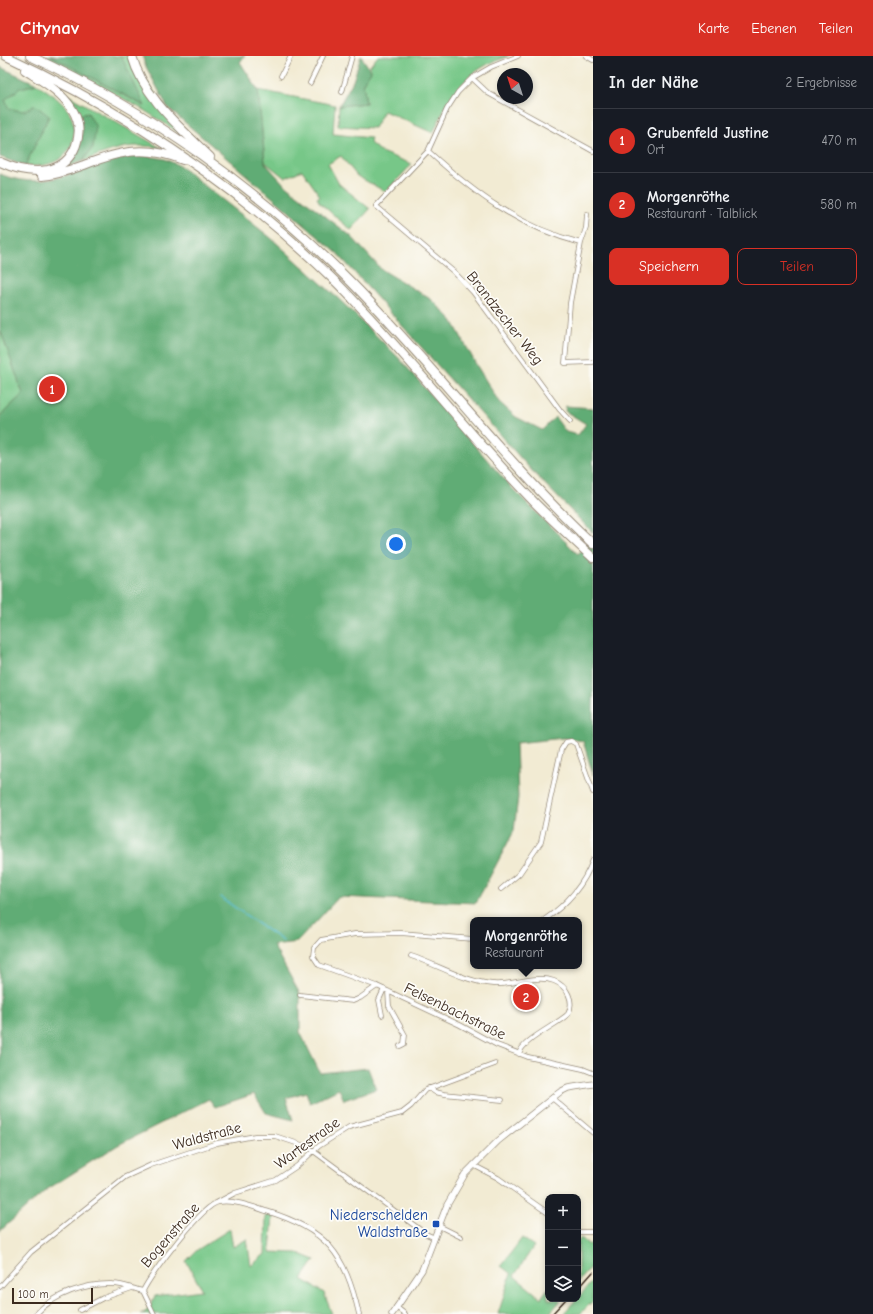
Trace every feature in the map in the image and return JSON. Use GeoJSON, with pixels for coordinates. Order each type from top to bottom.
{"type":"FeatureCollection","features":[{"type":"Feature","properties":{"kind":"highway"},"geometry":{"type":"LineString","coordinates":[[0,162],[24,170],[44,170],[53,168],[62,164],[70,156],[77,144],[79,134],[75,114],[64,98],[5,56]]}},
{"type":"Feature","properties":{"kind":"highway"},"geometry":{"type":"LineString","coordinates":[[5,56],[72,89],[116,113],[201,169],[272,223],[337,283],[403,353],[510,476],[593,558]]}},
{"type":"Feature","properties":{"kind":"highway"},"geometry":{"type":"LineString","coordinates":[[30,56],[124,106],[193,150],[229,176],[290,225],[352,283],[517,468],[593,544]]}},
{"type":"Feature","properties":{"kind":"highway"},"geometry":{"type":"LineString","coordinates":[[132,56],[142,81],[157,103],[229,176]]}},
{"type":"Feature","properties":{"kind":"highway"},"geometry":{"type":"LineString","coordinates":[[0,168],[23,175],[44,176],[70,170],[120,153],[143,150],[174,156],[201,169]]}},
{"type":"Feature","properties":{"kind":"street"},"geometry":{"type":"LineString","coordinates":[[281,76],[291,56]]}},
{"type":"Feature","properties":{"kind":"street"},"geometry":{"type":"LineString","coordinates":[[310,83],[323,56]]}},
{"type":"Feature","properties":{"kind":"street"},"geometry":{"type":"LineString","coordinates":[[342,92],[352,56]]}},
{"type":"Feature","properties":{"kind":"street"},"geometry":{"type":"LineString","coordinates":[[518,56],[491,67],[472,78],[458,92],[448,109],[428,151],[458,178],[502,211],[550,234],[581,243]]}},
{"type":"Feature","properties":{"kind":"street"},"geometry":{"type":"LineString","coordinates":[[586,56],[593,60]]}},
{"type":"Feature","properties":{"kind":"street"},"geometry":{"type":"LineString","coordinates":[[472,78],[488,93],[593,151]]}},
{"type":"Feature","properties":{"kind":"street","name":"Brandzecher Weg"},"geometry":{"type":"LineString","coordinates":[[428,151],[376,206],[454,272],[473,292],[560,410],[570,421]]}},
{"type":"Feature","properties":{"kind":"street"},"geometry":{"type":"LineString","coordinates":[[587,214],[586,228],[581,243],[570,303],[565,363],[593,362]]}},
{"type":"Feature","properties":{"kind":"street"},"geometry":{"type":"LineString","coordinates":[[500,889],[519,874],[541,842],[561,750],[566,742],[571,741],[576,744],[593,792]]}},
{"type":"Feature","properties":{"kind":"street"},"geometry":{"type":"LineString","coordinates":[[548,917],[576,891],[588,873],[593,860]]}},
{"type":"Feature","properties":{"kind":"street","name":"Felsenbachstraße"},"geometry":{"type":"LineString","coordinates":[[470,939],[401,933],[355,934],[321,940],[314,948],[313,956],[319,965],[325,968],[377,986],[519,1054],[583,1069],[593,1073]]}},
{"type":"Feature","properties":{"kind":"street"},"geometry":{"type":"LineString","coordinates":[[412,956],[458,974],[493,984],[544,979],[554,981],[563,987],[571,1000],[571,1009],[568,1014],[527,1044],[520,1050],[519,1054]]}},
{"type":"Feature","properties":{"kind":"street"},"geometry":{"type":"LineString","coordinates":[[300,995],[353,1001],[377,986]]}},
{"type":"Feature","properties":{"kind":"street"},"geometry":{"type":"LineString","coordinates":[[382,1015],[379,1000],[386,990]]}},
{"type":"Feature","properties":{"kind":"street"},"geometry":{"type":"LineString","coordinates":[[386,990],[388,1006],[406,1035],[404,1044],[400,1046]]}},
{"type":"Feature","properties":{"kind":"street","name":"Wartestraße"},"geometry":{"type":"LineString","coordinates":[[218,1202],[235,1193],[276,1180],[348,1127],[402,1113],[411,1106],[425,1090],[495,1064]]}},
{"type":"Feature","properties":{"kind":"street"},"geometry":{"type":"LineString","coordinates":[[392,1314],[422,1270],[451,1196],[473,1165],[518,1124],[552,1098],[568,1088],[593,1084]]}},
{"type":"Feature","properties":{"kind":"street"},"geometry":{"type":"LineString","coordinates":[[430,1088],[435,1092],[444,1094],[502,1100]]}},
{"type":"Feature","properties":{"kind":"street"},"geometry":{"type":"LineString","coordinates":[[552,1098],[593,1132]]}},
{"type":"Feature","properties":{"kind":"street","name":"Waldstraße"},"geometry":{"type":"LineString","coordinates":[[0,1287],[31,1252],[53,1232],[125,1177],[137,1171],[216,1143],[255,1136],[276,1136],[287,1139],[314,1151],[426,1234],[435,1238]]}},
{"type":"Feature","properties":{"kind":"street"},"geometry":{"type":"LineString","coordinates":[[473,1165],[504,1182],[545,1211]]}},
{"type":"Feature","properties":{"kind":"street","name":"Bogenstraße"},"geometry":{"type":"LineString","coordinates":[[153,1312],[143,1291],[151,1275],[200,1214],[218,1202],[240,1203],[285,1216],[321,1236],[330,1245],[347,1276],[354,1294],[359,1314]]}},
{"type":"Feature","properties":{"kind":"street"},"geometry":{"type":"LineString","coordinates":[[439,1226],[461,1237]]}},
{"type":"Feature","properties":{"kind":"street"},"geometry":{"type":"LineString","coordinates":[[581,1232],[593,1232]]}},
{"type":"Feature","properties":{"kind":"street"},"geometry":{"type":"LineString","coordinates":[[36,1314],[56,1298],[82,1288],[113,1284],[143,1291]]}},
{"type":"Feature","properties":{"kind":"street"},"geometry":{"type":"LineString","coordinates":[[80,1310],[103,1298],[132,1288]]}},
{"type":"Feature","properties":{"kind":"street"},"geometry":{"type":"LineString","coordinates":[[396,1307],[405,1314]]}},
{"type":"Feature","properties":{"kind":"green space"},"geometry":{"type":"Polygon","coordinates":[[[46,56],[51,56],[144,106],[121,59],[121,56],[131,56],[133,63],[189,139],[142,109],[46,56]]]}},
{"type":"Feature","properties":{"kind":"green space"},"geometry":{"type":"Polygon","coordinates":[[[51,56],[121,56],[145,106],[51,56]]]}},
{"type":"Feature","properties":{"kind":"green space"},"geometry":{"type":"Polygon","coordinates":[[[143,56],[245,56],[240,62],[258,90],[265,163],[284,184],[351,236],[381,269],[432,300],[452,320],[499,402],[516,417],[542,430],[555,417],[566,432],[578,435],[586,424],[565,411],[566,406],[593,408],[593,533],[533,472],[337,253],[168,108],[144,63],[143,56]]]}},
{"type":"Feature","properties":{"kind":"green space"},"geometry":{"type":"Polygon","coordinates":[[[361,56],[371,71],[363,83],[366,103],[339,106],[353,81],[361,56]]]}},
{"type":"Feature","properties":{"kind":"green space"},"geometry":{"type":"Polygon","coordinates":[[[378,56],[509,56],[486,65],[466,80],[447,105],[433,133],[384,111],[374,128],[338,126],[339,106],[366,103],[363,83],[371,71],[370,66],[378,56]]]}},
{"type":"Feature","properties":{"kind":"green space"},"geometry":{"type":"Polygon","coordinates":[[[0,67],[37,84],[20,88],[5,100],[9,109],[24,111],[35,105],[49,116],[25,166],[0,157],[0,67]]]}},
{"type":"Feature","properties":{"kind":"green space"},"geometry":{"type":"Polygon","coordinates":[[[37,84],[53,95],[67,109],[72,120],[74,133],[69,150],[64,156],[51,163],[25,166],[49,116],[9,109],[5,100],[20,88],[37,84]]]}},
{"type":"Feature","properties":{"kind":"green space"},"geometry":{"type":"Polygon","coordinates":[[[258,90],[335,105],[333,134],[371,138],[370,143],[381,152],[412,164],[386,192],[357,176],[341,156],[328,164],[339,184],[370,209],[351,230],[320,203],[317,198],[320,196],[302,170],[285,178],[265,162],[258,90]]]}},
{"type":"Feature","properties":{"kind":"green space"},"geometry":{"type":"Polygon","coordinates":[[[68,95],[161,148],[139,146],[121,148],[83,161],[93,147],[88,113],[80,115],[68,95]]]}},
{"type":"Feature","properties":{"kind":"green space"},"geometry":{"type":"Polygon","coordinates":[[[88,113],[96,127],[93,147],[83,161],[66,167],[75,154],[82,137],[80,115],[88,113]]]}},
{"type":"Feature","properties":{"kind":"green space"},"geometry":{"type":"Polygon","coordinates":[[[143,155],[165,159],[180,166],[271,238],[341,301],[398,357],[510,486],[578,554],[593,537],[593,775],[583,741],[564,738],[516,743],[518,797],[514,831],[476,903],[339,897],[297,942],[273,945],[300,994],[300,1032],[320,1073],[368,1068],[376,1089],[344,1100],[339,1089],[310,1103],[306,1092],[286,1098],[293,1120],[266,1113],[254,1094],[215,1107],[209,1099],[118,1145],[46,1190],[0,1231],[0,416],[23,394],[0,329],[0,174],[19,180],[37,181],[72,174],[106,162],[143,155]]]}},
{"type":"Feature","properties":{"kind":"green space"},"geometry":{"type":"Polygon","coordinates":[[[0,329],[23,394],[0,416],[0,329]]]}},
{"type":"Feature","properties":{"kind":"green space"},"geometry":{"type":"Polygon","coordinates":[[[266,1215],[273,1216],[270,1252],[298,1253],[315,1260],[302,1279],[324,1293],[332,1314],[140,1314],[146,1312],[155,1296],[202,1290],[186,1261],[197,1250],[230,1229],[233,1247],[247,1239],[251,1266],[265,1254],[266,1215]]]}},
{"type":"Feature","properties":{"kind":"green space"},"geometry":{"type":"Polygon","coordinates":[[[522,1238],[534,1246],[514,1276],[541,1298],[545,1292],[545,1302],[559,1302],[549,1314],[498,1314],[511,1274],[501,1266],[522,1238]]]}},
{"type":"Feature","properties":{"kind":"green space"},"geometry":{"type":"Polygon","coordinates":[[[581,1238],[589,1245],[593,1241],[593,1265],[581,1278],[581,1238]]]}},
{"type":"Feature","properties":{"kind":"green space"},"geometry":{"type":"Polygon","coordinates":[[[593,1281],[593,1301],[580,1314],[563,1314],[574,1302],[581,1302],[581,1294],[593,1281]]]}},
{"type":"Feature","properties":{"kind":"waterway"},"geometry":{"type":"LineString","coordinates":[[220,897],[283,941]]}},
{"type":"Feature","properties":{"kind":"railway"},"geometry":{"type":"LineString","coordinates":[[581,1286],[593,1272]]}},
{"type":"Feature","properties":{"kind":"railway"},"geometry":{"type":"LineString","coordinates":[[552,1314],[563,1302]]}},
{"type":"Feature","properties":{"kind":"place","name":"Grubenfeld Justine"},"geometry":{"type":"Point","coordinates":[52,389]}},
{"type":"Feature","properties":{"kind":"place","name":"Morgenröthe"},"geometry":{"type":"Point","coordinates":[526,997]}},
{"type":"Feature","properties":{"kind":"place","name":"Niederschelden Waldstraße"},"geometry":{"type":"Point","coordinates":[436,1224]}}]}
